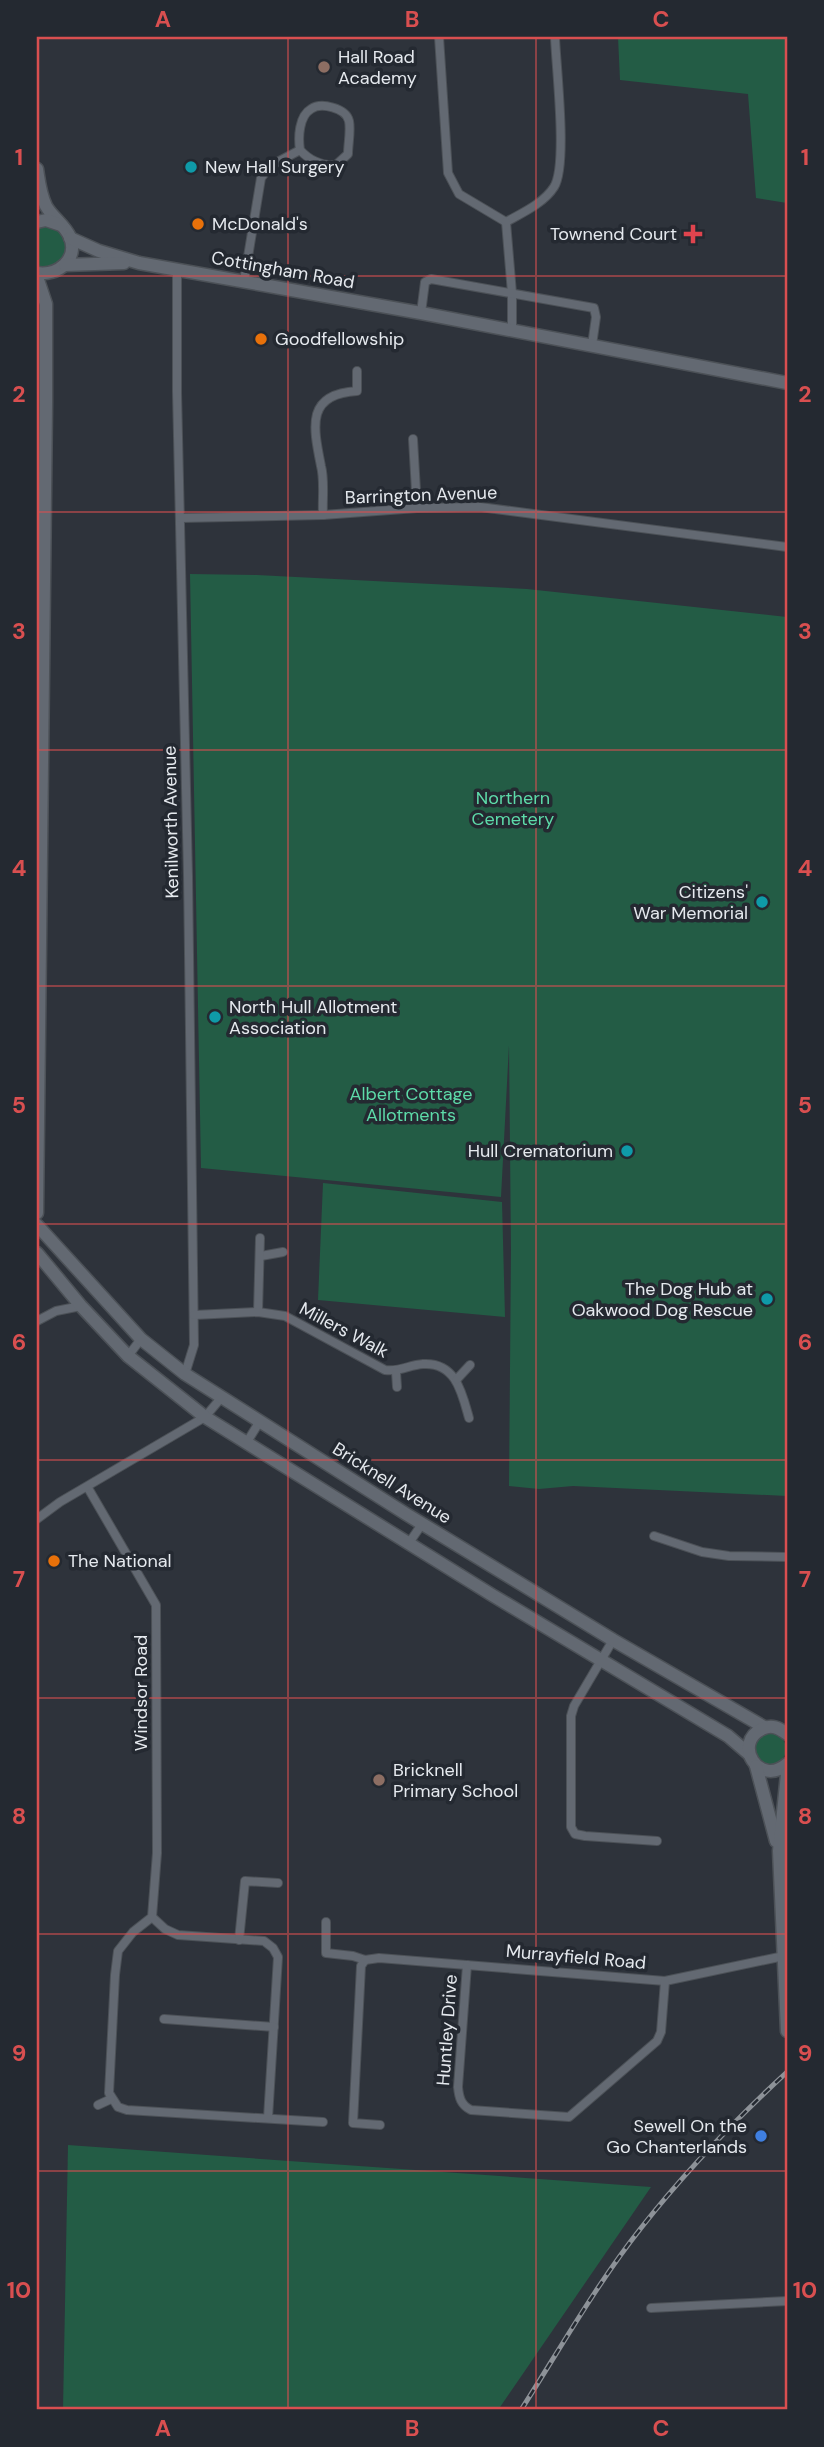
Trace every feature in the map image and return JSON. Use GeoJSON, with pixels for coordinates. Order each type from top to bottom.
{"type":"FeatureCollection","features":[{"type":"Feature","properties":{"kind":"street"},"geometry":{"type":"LineString","coordinates":[[439,37],[448,173],[459,194],[506,222]]}},
{"type":"Feature","properties":{"kind":"street"},"geometry":{"type":"LineString","coordinates":[[506,222],[534,206],[554,187],[560,170],[555,37]]}},
{"type":"Feature","properties":{"kind":"street"},"geometry":{"type":"LineString","coordinates":[[317,106],[341,110],[348,117],[348,154],[336,166],[323,166],[300,150],[303,118],[308,110],[317,106]]}},
{"type":"Feature","properties":{"kind":"street"},"geometry":{"type":"LineString","coordinates":[[244,281],[261,178],[270,166],[300,150]]}},
{"type":"Feature","properties":{"kind":"street"},"geometry":{"type":"LineString","coordinates":[[37,169],[41,195],[70,238],[71,252],[52,282],[46,304]]}},
{"type":"Feature","properties":{"kind":"street"},"geometry":{"type":"LineString","coordinates":[[37,213],[41,195]]}},
{"type":"Feature","properties":{"kind":"street"},"geometry":{"type":"LineString","coordinates":[[37,222],[46,220],[61,225]]}},
{"type":"Feature","properties":{"kind":"street"},"geometry":{"type":"LineString","coordinates":[[506,222],[512,331]]}},
{"type":"Feature","properties":{"kind":"street","name":"Cottingham Road"},"geometry":{"type":"LineString","coordinates":[[70,238],[99,251],[139,263],[421,313],[787,383]]}},
{"type":"Feature","properties":{"kind":"street","name":"Cottingham Road"},"geometry":{"type":"LineString","coordinates":[[37,275],[62,267],[139,263]]}},
{"type":"Feature","properties":{"kind":"street","name":"Kenilworth Avenue"},"geometry":{"type":"LineString","coordinates":[[177,269],[194,1315],[194,1345],[186,1374]]}},
{"type":"Feature","properties":{"kind":"street"},"geometry":{"type":"LineString","coordinates":[[37,275],[46,304],[41,501],[37,1213]]}},
{"type":"Feature","properties":{"kind":"street"},"geometry":{"type":"LineString","coordinates":[[421,313],[425,282],[431,279],[594,308],[596,317],[592,345]]}},
{"type":"Feature","properties":{"kind":"street"},"geometry":{"type":"LineString","coordinates":[[323,515],[315,416],[325,400],[336,393],[358,390],[357,371]]}},
{"type":"Feature","properties":{"kind":"street"},"geometry":{"type":"LineString","coordinates":[[413,439],[417,508]]}},
{"type":"Feature","properties":{"kind":"street","name":"Barrington Avenue"},"geometry":{"type":"LineString","coordinates":[[180,518],[323,515],[417,508],[502,508],[787,547]]}},
{"type":"Feature","properties":{"kind":"street","name":"Bricknell Avenue"},"geometry":{"type":"LineString","coordinates":[[37,1225],[141,1339],[186,1374],[422,1524],[613,1640],[764,1727]]}},
{"type":"Feature","properties":{"kind":"street"},"geometry":{"type":"LineString","coordinates":[[258,1312],[260,1238]]}},
{"type":"Feature","properties":{"kind":"street"},"geometry":{"type":"LineString","coordinates":[[261,1256],[283,1252]]}},
{"type":"Feature","properties":{"kind":"street"},"geometry":{"type":"LineString","coordinates":[[37,1253],[81,1306],[128,1356],[205,1417],[728,1736],[749,1754],[756,1766],[779,1851]]}},
{"type":"Feature","properties":{"kind":"street"},"geometry":{"type":"LineString","coordinates":[[37,1321],[57,1311],[81,1306]]}},
{"type":"Feature","properties":{"kind":"street","name":"Millers Walk"},"geometry":{"type":"LineString","coordinates":[[194,1315],[258,1312],[285,1316],[385,1370],[396,1372],[423,1364],[440,1366],[457,1379]]}},
{"type":"Feature","properties":{"kind":"street"},"geometry":{"type":"LineString","coordinates":[[128,1356],[141,1339]]}},
{"type":"Feature","properties":{"kind":"street"},"geometry":{"type":"LineString","coordinates":[[469,1418],[457,1379],[470,1365]]}},
{"type":"Feature","properties":{"kind":"street","name":"Millers Walk"},"geometry":{"type":"LineString","coordinates":[[396,1372],[397,1387]]}},
{"type":"Feature","properties":{"kind":"street"},"geometry":{"type":"LineString","coordinates":[[37,1519],[60,1502],[205,1417],[221,1398]]}},
{"type":"Feature","properties":{"kind":"street"},"geometry":{"type":"LineString","coordinates":[[247,1442],[260,1421]]}},
{"type":"Feature","properties":{"kind":"street","name":"Windsor Road"},"geometry":{"type":"LineString","coordinates":[[88,1488],[156,1605],[157,1853],[152,1917]]}},
{"type":"Feature","properties":{"kind":"street"},"geometry":{"type":"LineString","coordinates":[[409,1543],[422,1524]]}},
{"type":"Feature","properties":{"kind":"street"},"geometry":{"type":"LineString","coordinates":[[654,1536],[702,1552],[729,1556],[787,1557]]}},
{"type":"Feature","properties":{"kind":"street"},"geometry":{"type":"LineString","coordinates":[[613,1640],[574,1706],[571,1716],[570,1827],[575,1834],[585,1836],[657,1841]]}},
{"type":"Feature","properties":{"kind":"street"},"geometry":{"type":"LineString","coordinates":[[749,1754],[749,1744],[754,1733],[764,1727],[784,1728]]}},
{"type":"Feature","properties":{"kind":"street"},"geometry":{"type":"LineString","coordinates":[[756,1766],[766,1771],[781,1769],[787,1764]]}},
{"type":"Feature","properties":{"kind":"street"},"geometry":{"type":"LineString","coordinates":[[787,1774],[779,1851],[787,2031]]}},
{"type":"Feature","properties":{"kind":"street"},"geometry":{"type":"LineString","coordinates":[[239,1940],[245,1881],[278,1883]]}},
{"type":"Feature","properties":{"kind":"street"},"geometry":{"type":"LineString","coordinates":[[268,2118],[278,1957],[264,1941],[178,1936],[152,1917],[133,1933],[118,1951],[109,2093],[111,2099],[127,2110],[323,2122]]}},
{"type":"Feature","properties":{"kind":"street","name":"Murrayfield Road"},"geometry":{"type":"LineString","coordinates":[[326,1922],[326,1953],[365,1960],[379,1958],[665,1980],[784,1956]]}},
{"type":"Feature","properties":{"kind":"street"},"geometry":{"type":"LineString","coordinates":[[365,1960],[361,1966],[353,2123],[380,2125]]}},
{"type":"Feature","properties":{"kind":"street","name":"Huntley Drive"},"geometry":{"type":"LineString","coordinates":[[467,1965],[458,2087],[459,2098],[464,2107],[471,2110],[569,2117],[657,2041],[662,2022],[665,1980]]}},
{"type":"Feature","properties":{"kind":"street"},"geometry":{"type":"LineString","coordinates":[[164,2019],[274,2027]]}},
{"type":"Feature","properties":{"kind":"street"},"geometry":{"type":"LineString","coordinates":[[98,2105],[111,2099]]}},
{"type":"Feature","properties":{"kind":"street"},"geometry":{"type":"LineString","coordinates":[[651,2308],[787,2301]]}},
{"type":"Feature","properties":{"kind":"green space"},"geometry":{"type":"Polygon","coordinates":[[[618,37],[787,37],[787,203],[756,198],[748,94],[620,80],[618,37]]]}},
{"type":"Feature","properties":{"kind":"green space"},"geometry":{"type":"Polygon","coordinates":[[[42,225],[58,231],[66,241],[64,253],[54,267],[37,267],[37,227],[42,225]]]}},
{"type":"Feature","properties":{"kind":"green space"},"geometry":{"type":"Polygon","coordinates":[[[190,574],[527,589],[787,617],[787,1496],[573,1486],[539,1489],[509,1486],[509,1045],[501,1197],[201,1168],[190,574]]]}},
{"type":"Feature","properties":{"kind":"green space"},"geometry":{"type":"Polygon","coordinates":[[[323,1183],[502,1202],[505,1317],[318,1300],[323,1183]]]}},
{"type":"Feature","properties":{"kind":"green space"},"geometry":{"type":"Polygon","coordinates":[[[770,1733],[781,1738],[786,1749],[781,1760],[770,1765],[759,1760],[754,1749],[759,1738],[770,1733]]]}},
{"type":"Feature","properties":{"kind":"green space"},"geometry":{"type":"Polygon","coordinates":[[[68,2145],[651,2187],[498,2410],[63,2410],[68,2145]]]}},
{"type":"Feature","properties":{"kind":"railway"},"geometry":{"type":"LineString","coordinates":[[521,2410],[594,2295],[641,2228],[711,2147],[787,2072]]}},
{"type":"Feature","properties":{"kind":"place","name":"Hall Road Academy"},"geometry":{"type":"Point","coordinates":[324,67]}},
{"type":"Feature","properties":{"kind":"place","name":"New Hall Surgery"},"geometry":{"type":"Point","coordinates":[191,167]}},
{"type":"Feature","properties":{"kind":"place","name":"McDonald's"},"geometry":{"type":"Point","coordinates":[198,224]}},
{"type":"Feature","properties":{"kind":"place","name":"Townend Court"},"geometry":{"type":"Point","coordinates":[693,234]}},
{"type":"Feature","properties":{"kind":"place","name":"Goodfellowship"},"geometry":{"type":"Point","coordinates":[261,339]}},
{"type":"Feature","properties":{"kind":"place","name":"Citizens' War Memorial"},"geometry":{"type":"Point","coordinates":[762,902]}},
{"type":"Feature","properties":{"kind":"place","name":"North Hull Allotment Association"},"geometry":{"type":"Point","coordinates":[215,1017]}},
{"type":"Feature","properties":{"kind":"place","name":"Hull Crematorium"},"geometry":{"type":"Point","coordinates":[627,1151]}},
{"type":"Feature","properties":{"kind":"place","name":"The Dog Hub at Oakwood Dog Rescue"},"geometry":{"type":"Point","coordinates":[767,1299]}},
{"type":"Feature","properties":{"kind":"place","name":"The National"},"geometry":{"type":"Point","coordinates":[54,1561]}},
{"type":"Feature","properties":{"kind":"place","name":"Bricknell Primary School"},"geometry":{"type":"Point","coordinates":[379,1780]}},
{"type":"Feature","properties":{"kind":"place","name":"Sewell On the Go Chanterlands"},"geometry":{"type":"Point","coordinates":[761,2136]}},
{"type":"Feature","properties":{"kind":"park label","name":"Northern Cemetery"},"geometry":{"type":"Point","coordinates":[513,808]}},
{"type":"Feature","properties":{"kind":"park label","name":"Albert Cottage Allotments"},"geometry":{"type":"Point","coordinates":[411,1104]}}]}
